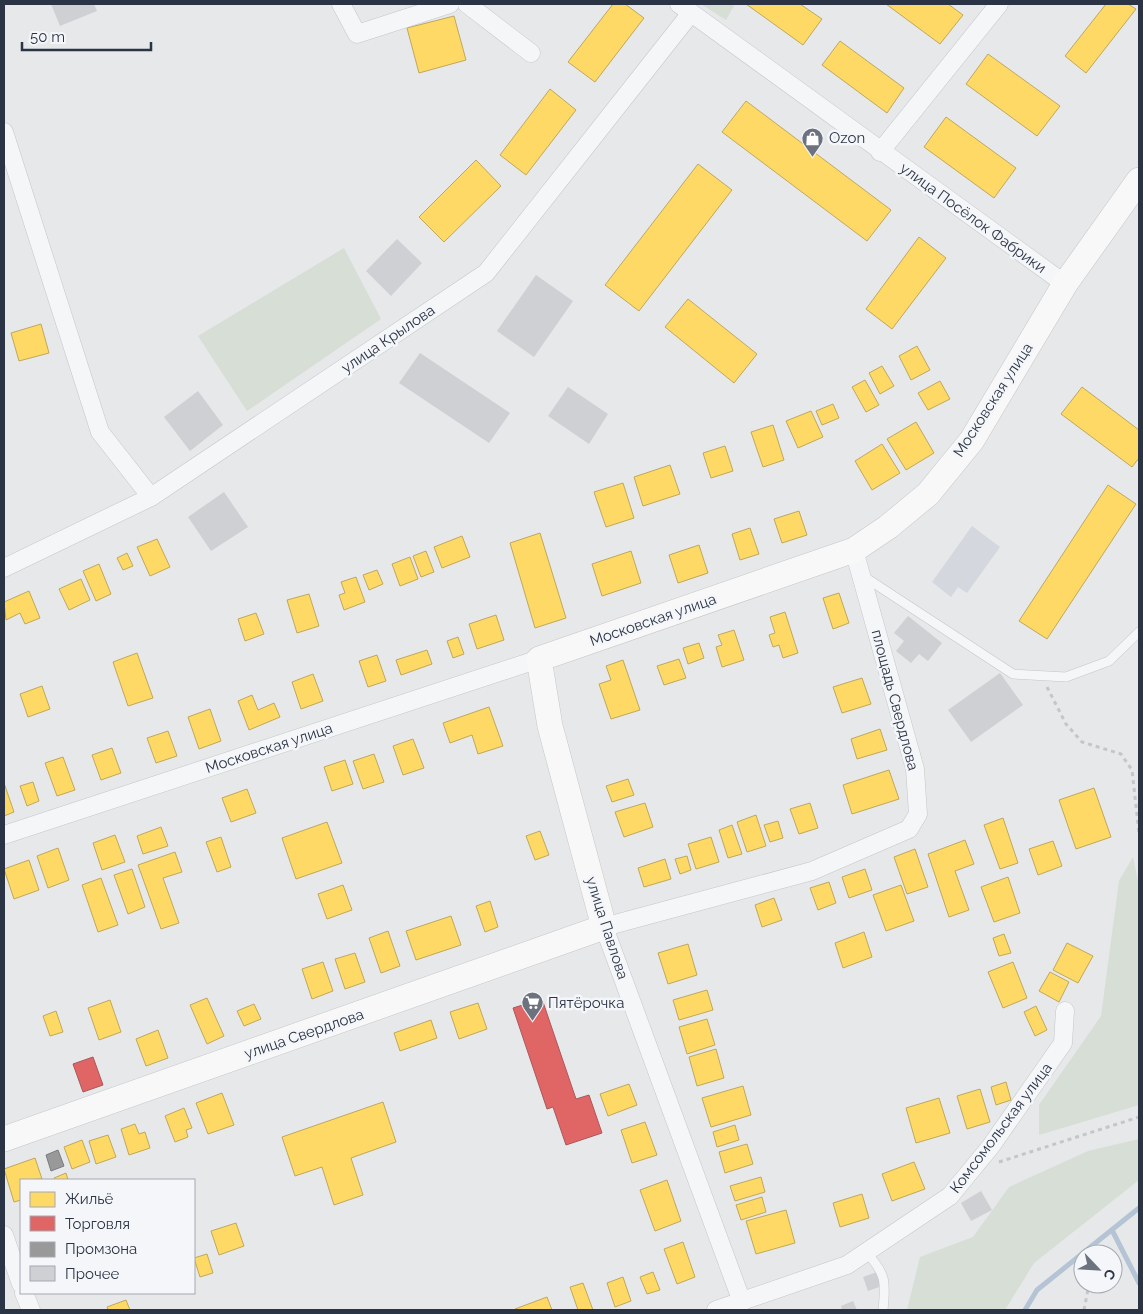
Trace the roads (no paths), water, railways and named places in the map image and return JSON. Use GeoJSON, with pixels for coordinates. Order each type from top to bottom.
{"type":"FeatureCollection","features":[{"type":"Feature","properties":{"kind":"main road","name":"Московская улица"},"geometry":{"type":"LineString","coordinates":[[539,659],[854,550],[888,528],[928,494],[972,440],[1065,284],[1139,180]]}},
{"type":"Feature","properties":{"kind":"main road","name":"улица Павлова"},"geometry":{"type":"LineString","coordinates":[[539,659],[550,726],[604,927]]}},
{"type":"Feature","properties":{"kind":"main road","name":"улица Свердлова"},"geometry":{"type":"LineString","coordinates":[[4,1139],[604,927]]}},
{"type":"Feature","properties":{"kind":"street"},"geometry":{"type":"LineString","coordinates":[[341,4],[357,34],[450,4]]}},
{"type":"Feature","properties":{"kind":"street"},"geometry":{"type":"LineString","coordinates":[[467,4],[531,53]]}},
{"type":"Feature","properties":{"kind":"street"},"geometry":{"type":"LineString","coordinates":[[880,152],[998,4]]}},
{"type":"Feature","properties":{"kind":"street","name":"улица Посёлок Фабрики"},"geometry":{"type":"LineString","coordinates":[[685,8],[880,152],[1065,284]]}},
{"type":"Feature","properties":{"kind":"street","name":"улица Крылова"},"geometry":{"type":"LineString","coordinates":[[4,568],[151,497],[486,273],[685,8]]}},
{"type":"Feature","properties":{"kind":"street"},"geometry":{"type":"LineString","coordinates":[[4,132],[100,432],[151,497]]}},
{"type":"Feature","properties":{"kind":"street","name":"площадь Свердлова"},"geometry":{"type":"LineString","coordinates":[[604,927],[812,871],[909,829],[918,814],[915,769],[854,550]]}},
{"type":"Feature","properties":{"kind":"street","name":"Московская улица"},"geometry":{"type":"LineString","coordinates":[[4,835],[539,659]]}},
{"type":"Feature","properties":{"kind":"street","name":"улица Павлова"},"geometry":{"type":"LineString","coordinates":[[604,927],[742,1302]]}},
{"type":"Feature","properties":{"kind":"street","name":"Комсомольская улица"},"geometry":{"type":"LineString","coordinates":[[716,1310],[847,1265],[950,1196],[970,1172],[1063,1043],[1064,1011]]}},
{"type":"Feature","properties":{"kind":"street"},"geometry":{"type":"LineString","coordinates":[[4,1235],[20,1281]]}},
{"type":"Feature","properties":{"kind":"street"},"geometry":{"type":"LineString","coordinates":[[24,1294],[31,1310]]}},
{"type":"Feature","properties":{"kind":"lane"},"geometry":{"type":"LineString","coordinates":[[862,575],[1012,674],[1066,677],[1109,661],[1139,632]]}},
{"type":"Feature","properties":{"kind":"lane"},"geometry":{"type":"LineString","coordinates":[[866,1252],[880,1268],[886,1284],[883,1310]]}},
{"type":"Feature","properties":{"kind":"waterway"},"geometry":{"type":"LineString","coordinates":[[1025,1310],[1037,1290],[1139,1208]]}},
{"type":"Feature","properties":{"kind":"waterway"},"geometry":{"type":"LineString","coordinates":[[1112,1230],[1139,1283]]}},
{"type":"Feature","properties":{"kind":"place","name":"Ozon"},"geometry":{"type":"Point","coordinates":[813,157]}},
{"type":"Feature","properties":{"kind":"place","name":"Пятёрочка"},"geometry":{"type":"Point","coordinates":[532,1022]}}]}
